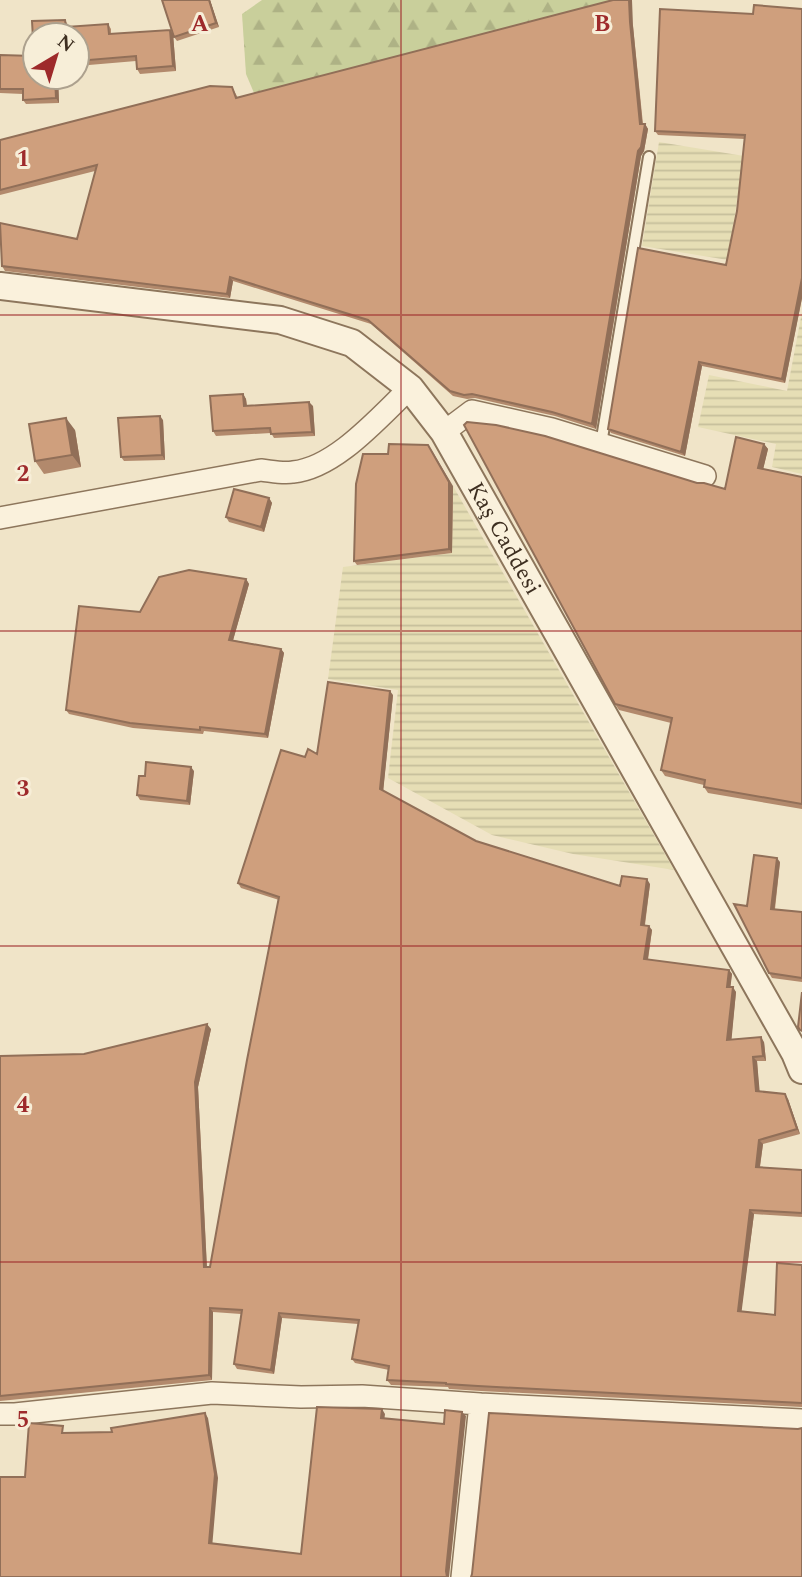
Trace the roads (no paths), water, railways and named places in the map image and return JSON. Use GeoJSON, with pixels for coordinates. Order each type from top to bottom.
{"type":"FeatureCollection","features":[{"type":"Feature","properties":{"kind":"street","name":"Kaş Caddesi"},"geometry":{"type":"LineString","coordinates":[[0,286],[280,320],[352,342],[410,388],[444,432],[800,1059]]}},
{"type":"Feature","properties":{"kind":"street"},"geometry":{"type":"LineString","coordinates":[[0,518],[261,470],[292,473],[318,466],[347,446],[410,388]]}},
{"type":"Feature","properties":{"kind":"street"},"geometry":{"type":"LineString","coordinates":[[444,432],[472,411],[552,429],[705,476]]}},
{"type":"Feature","properties":{"kind":"street"},"geometry":{"type":"LineString","coordinates":[[0,1414],[212,1393],[301,1397],[362,1396],[802,1420]]}},
{"type":"Feature","properties":{"kind":"street"},"geometry":{"type":"LineString","coordinates":[[462,1577],[480,1404]]}},
{"type":"Feature","properties":{"kind":"lane"},"geometry":{"type":"LineString","coordinates":[[601,444],[649,157]]}}]}
